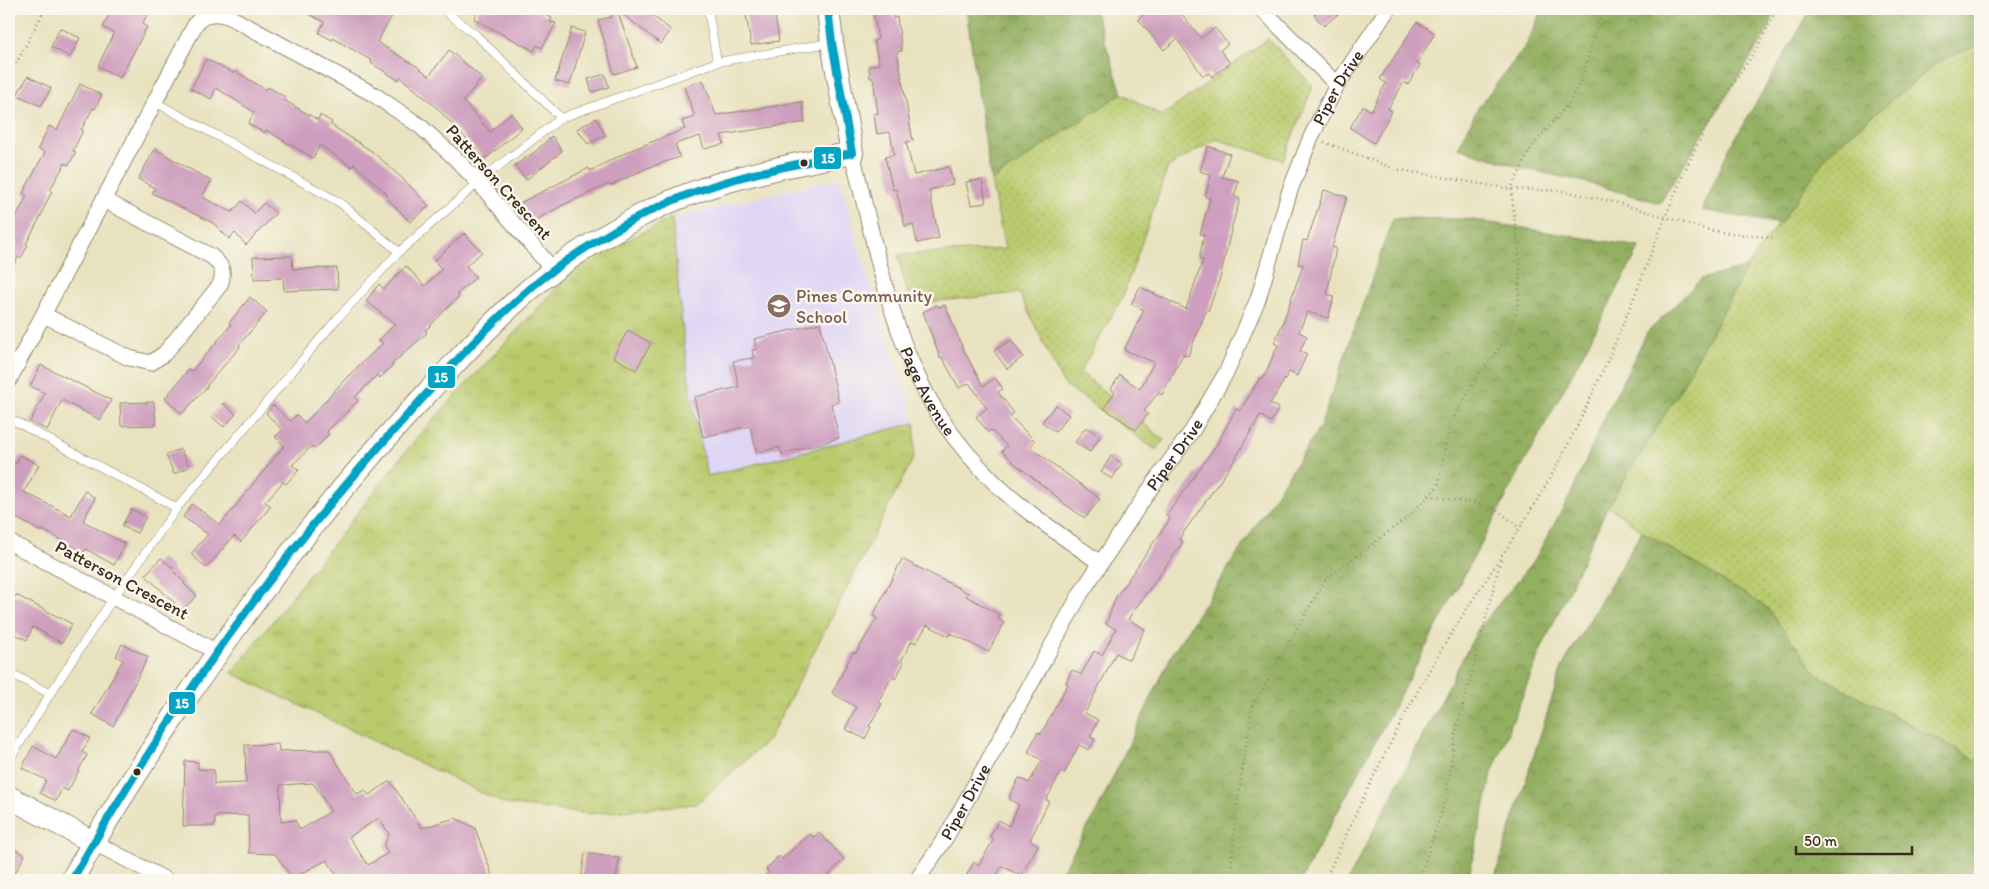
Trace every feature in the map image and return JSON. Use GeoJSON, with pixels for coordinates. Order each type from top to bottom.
{"type":"FeatureCollection","features":[{"type":"Feature","properties":{"kind":"street","name":"Page Avenue"},"geometry":{"type":"LineString","coordinates":[[828,9],[832,43],[852,153],[896,324],[931,404],[953,435],[995,483],[1026,510],[1100,563]]}},
{"type":"Feature","properties":{"kind":"street"},"geometry":{"type":"LineString","coordinates":[[1262,9],[1337,85]]}},
{"type":"Feature","properties":{"kind":"street","name":"Piper Drive"},"geometry":{"type":"LineString","coordinates":[[918,880],[946,837],[1068,614],[1100,563],[1192,431],[1235,356],[1258,299],[1290,190],[1311,137],[1337,85],[1388,9]]}},
{"type":"Feature","properties":{"kind":"street","name":"Patterson Crescent"},"geometry":{"type":"LineString","coordinates":[[9,380],[196,23],[208,14],[228,16],[393,106],[437,141],[479,183],[553,270]]}},
{"type":"Feature","properties":{"kind":"street"},"geometry":{"type":"LineString","coordinates":[[72,880],[93,842],[142,765],[217,652],[272,577],[336,496],[405,417],[482,335],[553,270],[598,240],[643,215],[697,191],[751,174],[852,153]]}},
{"type":"Feature","properties":{"kind":"street"},"geometry":{"type":"LineString","coordinates":[[44,315],[129,358],[151,362],[165,353],[220,286],[223,272],[217,261],[104,200]]}},
{"type":"Feature","properties":{"kind":"street","name":"Patterson Crescent"},"geometry":{"type":"LineString","coordinates":[[9,542],[217,652]]}},
{"type":"Feature","properties":{"kind":"street"},"geometry":{"type":"LineString","coordinates":[[9,797],[166,880]]}},
{"type":"Feature","properties":{"kind":"lane"},"geometry":{"type":"LineString","coordinates":[[442,9],[476,35],[561,118]]}},
{"type":"Feature","properties":{"kind":"lane"},"geometry":{"type":"LineString","coordinates":[[708,9],[717,62]]}},
{"type":"Feature","properties":{"kind":"lane"},"geometry":{"type":"LineString","coordinates":[[9,761],[50,694],[114,597],[177,508],[336,320],[399,252],[479,183],[561,118],[717,62],[832,43]]}},
{"type":"Feature","properties":{"kind":"lane"},"geometry":{"type":"LineString","coordinates":[[155,102],[339,202],[399,252]]}},
{"type":"Feature","properties":{"kind":"lane"},"geometry":{"type":"LineString","coordinates":[[9,418],[177,508]]}},
{"type":"Feature","properties":{"kind":"lane"},"geometry":{"type":"LineString","coordinates":[[9,672],[50,694]]}},
{"type":"Feature","properties":{"kind":"path"},"geometry":{"type":"LineString","coordinates":[[9,77],[45,9]]}},
{"type":"Feature","properties":{"kind":"path"},"geometry":{"type":"LineString","coordinates":[[1230,880],[1236,812],[1252,707],[1325,580],[1408,517],[1438,486],[1450,424],[1480,372],[1508,337],[1518,306],[1520,263],[1511,189],[1531,148],[1569,103],[1581,80],[1602,9]]}},
{"type":"Feature","properties":{"kind":"path"},"geometry":{"type":"LineString","coordinates":[[1325,880],[1394,736],[1445,644],[1520,528],[1556,467],[1599,378],[1665,218],[1706,128],[1768,30],[1776,9]]}},
{"type":"Feature","properties":{"kind":"path"},"geometry":{"type":"LineString","coordinates":[[1311,137],[1395,170],[1511,189],[1564,191],[1614,202],[1712,231],[1774,238]]}},
{"type":"Feature","properties":{"kind":"path"},"geometry":{"type":"LineString","coordinates":[[1429,496],[1492,506],[1520,528]]}},
{"type":"Feature","properties":{"kind":"path"},"geometry":{"type":"LineString","coordinates":[[1419,880],[1446,798],[1456,731],[1501,556]]}},
{"type":"Feature","properties":{"kind":"shaded area","name":"Pines Community School"},"geometry":{"type":"Polygon","coordinates":[[[840,178],[859,249],[915,423],[708,476],[698,437],[686,362],[672,218],[840,178]]]}},
{"type":"Feature","properties":{"kind":"green space"},"geometry":{"type":"Polygon","coordinates":[[[966,9],[1094,9],[1122,93],[991,181],[966,9]]]}},
{"type":"Feature","properties":{"kind":"green space"},"geometry":{"type":"Polygon","coordinates":[[[1542,9],[1776,9],[1768,30],[1660,203],[1584,182],[1522,168],[1458,148],[1478,108],[1527,44],[1542,9]]]}},
{"type":"Feature","properties":{"kind":"green space"},"geometry":{"type":"Polygon","coordinates":[[[1811,9],[1980,9],[1980,44],[1939,61],[1830,151],[1780,224],[1702,210],[1729,149],[1811,9]]]}},
{"type":"Feature","properties":{"kind":"green space"},"geometry":{"type":"Polygon","coordinates":[[[1268,39],[1313,86],[1283,160],[1216,139],[1168,167],[1123,296],[1080,372],[1164,440],[1156,450],[1063,383],[1019,293],[910,304],[898,255],[1005,249],[991,181],[1122,93],[1162,116],[1268,39]]]}},
{"type":"Feature","properties":{"kind":"green space"},"geometry":{"type":"Polygon","coordinates":[[[1980,44],[1980,762],[1818,675],[1766,607],[1642,531],[1608,506],[1678,393],[1747,267],[1830,151],[1939,61],[1980,44]]]}},
{"type":"Feature","properties":{"kind":"green space"},"geometry":{"type":"Polygon","coordinates":[[[672,218],[689,380],[700,444],[708,476],[915,423],[914,457],[769,739],[696,804],[589,814],[505,804],[232,673],[418,436],[579,264],[672,218]]]}},
{"type":"Feature","properties":{"kind":"green space"},"geometry":{"type":"Polygon","coordinates":[[[1393,218],[1467,219],[1640,247],[1301,880],[1057,880],[1097,811],[1173,652],[1320,427],[1393,218]]]}},
{"type":"Feature","properties":{"kind":"green space"},"geometry":{"type":"Polygon","coordinates":[[[1747,267],[1678,393],[1608,506],[1540,652],[1492,773],[1468,880],[1348,880],[1478,629],[1533,562],[1571,494],[1608,410],[1647,333],[1701,279],[1747,267]]]}},
{"type":"Feature","properties":{"kind":"green space"},"geometry":{"type":"Polygon","coordinates":[[[1642,531],[1766,607],[1818,675],[1980,762],[1980,880],[1494,880],[1562,667],[1642,531]]]}},
{"type":"Feature","properties":{"kind":"building"},"geometry":{"type":"Polygon","coordinates":[[[112,9],[123,14],[126,9],[151,9],[142,24],[147,27],[120,78],[98,66],[114,33],[103,27],[112,9]]]}},
{"type":"Feature","properties":{"kind":"building"},"geometry":{"type":"Polygon","coordinates":[[[299,9],[396,9],[377,42],[418,67],[429,76],[449,50],[482,78],[463,101],[490,132],[511,113],[522,128],[485,159],[436,107],[400,77],[398,80],[371,63],[372,61],[333,38],[332,40],[319,33],[324,22],[299,9]]]}},
{"type":"Feature","properties":{"kind":"building"},"geometry":{"type":"Polygon","coordinates":[[[479,9],[534,9],[552,18],[550,22],[556,23],[542,48],[537,45],[534,51],[474,19],[479,9]]]}},
{"type":"Feature","properties":{"kind":"building"},"geometry":{"type":"Polygon","coordinates":[[[616,9],[644,9],[671,30],[661,44],[616,9]]]}},
{"type":"Feature","properties":{"kind":"building"},"geometry":{"type":"Polygon","coordinates":[[[745,9],[774,9],[779,41],[751,45],[745,9]]]}},
{"type":"Feature","properties":{"kind":"building"},"geometry":{"type":"Polygon","coordinates":[[[873,9],[892,9],[893,18],[897,17],[902,51],[897,52],[913,141],[906,142],[914,175],[949,167],[953,184],[929,190],[939,238],[917,243],[913,224],[905,226],[896,189],[893,190],[885,157],[894,155],[890,132],[877,134],[874,114],[878,113],[873,78],[870,78],[869,66],[879,64],[874,40],[878,39],[873,9]]]}},
{"type":"Feature","properties":{"kind":"building"},"geometry":{"type":"Polygon","coordinates":[[[1151,9],[1171,9],[1177,15],[1180,12],[1201,38],[1215,28],[1228,44],[1220,50],[1230,63],[1212,77],[1209,73],[1203,76],[1177,39],[1164,50],[1138,19],[1151,9]]]}},
{"type":"Feature","properties":{"kind":"building"},"geometry":{"type":"Polygon","coordinates":[[[1320,9],[1344,9],[1324,26],[1314,15],[1320,9]]]}},
{"type":"Feature","properties":{"kind":"building"},"geometry":{"type":"Polygon","coordinates":[[[617,10],[637,67],[614,74],[598,20],[611,17],[617,10]]]}},
{"type":"Feature","properties":{"kind":"building"},"geometry":{"type":"Polygon","coordinates":[[[1417,22],[1435,33],[1417,63],[1420,65],[1408,85],[1404,82],[1388,109],[1392,111],[1374,143],[1350,128],[1363,106],[1371,111],[1386,83],[1380,79],[1417,22]]]}},
{"type":"Feature","properties":{"kind":"building"},"geometry":{"type":"Polygon","coordinates":[[[60,28],[80,38],[70,57],[51,47],[60,28]]]}},
{"type":"Feature","properties":{"kind":"building"},"geometry":{"type":"Polygon","coordinates":[[[572,28],[585,32],[570,85],[555,81],[572,28]]]}},
{"type":"Feature","properties":{"kind":"building"},"geometry":{"type":"Polygon","coordinates":[[[206,59],[234,73],[235,71],[266,90],[268,87],[285,97],[284,100],[318,120],[320,115],[332,122],[331,125],[373,152],[429,206],[410,222],[386,197],[388,195],[354,164],[352,167],[320,145],[313,158],[266,130],[265,133],[248,124],[254,112],[216,88],[211,99],[191,89],[206,59]]]}},
{"type":"Feature","properties":{"kind":"building"},"geometry":{"type":"Polygon","coordinates":[[[605,74],[609,87],[592,92],[588,79],[605,74]]]}},
{"type":"Feature","properties":{"kind":"building"},"geometry":{"type":"Polygon","coordinates":[[[28,76],[51,88],[41,106],[17,95],[28,76]]]}},
{"type":"Feature","properties":{"kind":"building"},"geometry":{"type":"Polygon","coordinates":[[[703,80],[716,115],[802,102],[805,122],[721,135],[724,144],[704,149],[700,136],[675,144],[680,157],[647,168],[610,186],[609,184],[563,205],[530,223],[518,204],[589,168],[590,171],[631,150],[685,129],[682,121],[695,117],[684,87],[703,80]]]}},
{"type":"Feature","properties":{"kind":"building"},"geometry":{"type":"Polygon","coordinates":[[[80,84],[102,95],[81,130],[83,130],[73,151],[76,152],[69,165],[65,163],[50,190],[52,191],[43,212],[26,244],[28,245],[21,258],[18,257],[9,275],[9,230],[27,196],[23,193],[45,152],[38,149],[49,126],[57,130],[80,84]]]}},
{"type":"Feature","properties":{"kind":"building"},"geometry":{"type":"Polygon","coordinates":[[[596,118],[605,135],[588,144],[577,129],[596,118]]]}},
{"type":"Feature","properties":{"kind":"building"},"geometry":{"type":"Polygon","coordinates":[[[552,136],[562,151],[526,180],[515,165],[535,152],[552,136]]]}},
{"type":"Feature","properties":{"kind":"building"},"geometry":{"type":"Polygon","coordinates":[[[1208,146],[1230,154],[1222,177],[1239,181],[1234,196],[1240,199],[1220,278],[1188,356],[1183,354],[1162,395],[1158,393],[1144,411],[1148,414],[1136,430],[1104,408],[1115,392],[1111,389],[1120,375],[1140,389],[1154,362],[1124,350],[1144,310],[1131,304],[1140,287],[1186,309],[1203,260],[1199,260],[1204,235],[1200,234],[1210,198],[1205,197],[1211,175],[1200,171],[1208,146]]]}},
{"type":"Feature","properties":{"kind":"building"},"geometry":{"type":"Polygon","coordinates":[[[155,149],[211,181],[202,197],[232,212],[242,201],[254,213],[264,203],[276,213],[246,245],[235,233],[229,239],[213,223],[152,193],[155,188],[138,179],[155,149]]]}},
{"type":"Feature","properties":{"kind":"building"},"geometry":{"type":"Polygon","coordinates":[[[982,180],[986,203],[971,205],[966,182],[982,180]]]}},
{"type":"Feature","properties":{"kind":"building"},"geometry":{"type":"Polygon","coordinates":[[[1324,190],[1347,197],[1332,247],[1336,248],[1327,294],[1334,296],[1328,318],[1307,312],[1299,332],[1307,336],[1300,351],[1307,354],[1297,376],[1289,372],[1270,404],[1279,408],[1271,422],[1260,415],[1234,461],[1179,539],[1183,542],[1128,619],[1145,629],[1129,660],[1116,653],[1085,713],[1098,720],[1090,737],[1095,739],[1089,750],[1079,745],[1064,774],[1061,772],[1046,800],[1049,801],[1030,840],[1038,845],[1021,876],[1002,866],[994,880],[964,880],[974,862],[979,865],[994,839],[990,836],[999,820],[1009,826],[1019,805],[1010,800],[1010,795],[1019,778],[1029,783],[1042,760],[1028,752],[1038,732],[1041,734],[1068,684],[1066,683],[1072,670],[1081,675],[1094,651],[1102,655],[1116,629],[1106,624],[1116,597],[1170,519],[1166,516],[1217,444],[1236,409],[1240,411],[1260,378],[1263,379],[1278,345],[1274,343],[1303,265],[1298,264],[1303,240],[1307,241],[1324,190]]]}},
{"type":"Feature","properties":{"kind":"building"},"geometry":{"type":"Polygon","coordinates":[[[464,233],[482,252],[466,266],[476,277],[457,294],[459,296],[425,331],[427,333],[392,364],[380,378],[377,375],[355,397],[358,401],[327,431],[329,434],[315,449],[312,446],[292,465],[299,470],[286,484],[283,482],[265,502],[271,506],[241,542],[234,536],[206,568],[191,554],[208,534],[183,517],[192,504],[220,525],[284,446],[275,437],[282,430],[266,413],[273,405],[290,421],[297,415],[305,423],[348,376],[383,343],[379,340],[395,324],[366,301],[379,284],[384,289],[406,266],[425,286],[442,269],[434,261],[464,233]]]}},
{"type":"Feature","properties":{"kind":"building"},"geometry":{"type":"Polygon","coordinates":[[[292,256],[293,269],[337,268],[338,289],[284,291],[283,278],[254,279],[253,257],[292,256]]]}},
{"type":"Feature","properties":{"kind":"building"},"geometry":{"type":"Polygon","coordinates":[[[250,297],[267,312],[208,386],[182,414],[165,398],[189,369],[192,371],[231,325],[229,323],[250,297]]]}},
{"type":"Feature","properties":{"kind":"building"},"geometry":{"type":"Polygon","coordinates":[[[937,305],[939,307],[945,305],[964,351],[983,386],[995,378],[1003,389],[998,392],[1014,413],[1010,416],[1035,441],[1030,447],[1100,499],[1085,518],[1060,501],[1013,462],[1002,451],[1007,446],[991,430],[988,432],[976,417],[987,408],[969,383],[959,388],[942,357],[940,358],[923,312],[937,305]]]}},
{"type":"Feature","properties":{"kind":"building"},"geometry":{"type":"Polygon","coordinates":[[[820,323],[839,402],[831,404],[839,438],[782,454],[779,447],[757,453],[750,426],[703,437],[694,397],[739,387],[733,361],[754,358],[752,350],[757,349],[754,339],[820,323]]]}},
{"type":"Feature","properties":{"kind":"building"},"geometry":{"type":"Polygon","coordinates":[[[628,330],[651,343],[636,370],[613,357],[628,330]]]}},
{"type":"Feature","properties":{"kind":"building"},"geometry":{"type":"Polygon","coordinates":[[[1011,340],[1023,357],[1007,369],[994,351],[1011,340]]]}},
{"type":"Feature","properties":{"kind":"building"},"geometry":{"type":"Polygon","coordinates":[[[41,365],[111,400],[100,420],[62,400],[47,430],[30,422],[45,393],[30,386],[41,365]]]}},
{"type":"Feature","properties":{"kind":"building"},"geometry":{"type":"Polygon","coordinates":[[[154,402],[156,425],[121,426],[120,403],[154,402]]]}},
{"type":"Feature","properties":{"kind":"building"},"geometry":{"type":"Polygon","coordinates":[[[223,403],[236,414],[224,427],[212,417],[223,403]]]}},
{"type":"Feature","properties":{"kind":"building"},"geometry":{"type":"Polygon","coordinates":[[[1056,405],[1069,415],[1055,432],[1042,422],[1056,405]]]}},
{"type":"Feature","properties":{"kind":"building"},"geometry":{"type":"Polygon","coordinates":[[[1086,427],[1100,436],[1090,452],[1075,442],[1086,427]]]}},
{"type":"Feature","properties":{"kind":"building"},"geometry":{"type":"Polygon","coordinates":[[[180,449],[189,467],[174,474],[166,455],[180,449]]]}},
{"type":"Feature","properties":{"kind":"building"},"geometry":{"type":"Polygon","coordinates":[[[20,455],[39,465],[24,492],[71,516],[85,491],[95,498],[83,521],[125,544],[114,565],[86,549],[84,552],[9,514],[9,460],[16,464],[20,455]]]}},
{"type":"Feature","properties":{"kind":"building"},"geometry":{"type":"Polygon","coordinates":[[[1111,456],[1122,464],[1112,479],[1101,472],[1111,456]]]}},
{"type":"Feature","properties":{"kind":"building"},"geometry":{"type":"Polygon","coordinates":[[[131,509],[146,517],[137,533],[122,526],[131,509]]]}},
{"type":"Feature","properties":{"kind":"building"},"geometry":{"type":"Polygon","coordinates":[[[161,558],[173,568],[172,570],[184,584],[197,596],[182,610],[145,575],[161,558]]]}},
{"type":"Feature","properties":{"kind":"building"},"geometry":{"type":"Polygon","coordinates":[[[902,559],[968,593],[966,596],[1000,615],[998,619],[1004,623],[988,652],[951,633],[949,636],[927,625],[916,643],[912,641],[901,661],[904,663],[895,679],[892,677],[878,702],[882,704],[869,726],[871,727],[865,739],[845,729],[856,707],[832,693],[853,652],[856,653],[877,618],[873,616],[902,559]]]}},
{"type":"Feature","properties":{"kind":"building"},"geometry":{"type":"Polygon","coordinates":[[[16,595],[72,624],[62,643],[33,627],[27,640],[9,631],[9,596],[14,598],[16,595]]]}},
{"type":"Feature","properties":{"kind":"building"},"geometry":{"type":"Polygon","coordinates":[[[122,644],[148,657],[113,726],[92,714],[123,660],[116,656],[122,644]]]}},
{"type":"Feature","properties":{"kind":"building"},"geometry":{"type":"Polygon","coordinates":[[[73,729],[90,738],[82,752],[87,755],[68,791],[62,788],[56,801],[40,793],[46,780],[22,768],[33,746],[56,759],[73,729]]]}},
{"type":"Feature","properties":{"kind":"building"},"geometry":{"type":"Polygon","coordinates":[[[278,744],[279,751],[329,750],[357,794],[365,790],[369,795],[390,781],[422,828],[455,818],[475,828],[494,880],[340,880],[327,860],[292,878],[275,854],[249,853],[248,815],[215,816],[215,826],[183,826],[185,761],[198,762],[198,769],[214,770],[214,784],[246,783],[245,745],[278,744]],[[313,783],[280,785],[281,822],[295,820],[300,830],[331,811],[313,783]],[[379,818],[349,837],[368,865],[388,853],[384,846],[389,834],[379,818]]]}},
{"type":"Feature","properties":{"kind":"building"},"geometry":{"type":"Polygon","coordinates":[[[819,832],[844,859],[824,880],[760,880],[769,872],[766,869],[779,856],[782,859],[810,834],[814,837],[819,832]]]}},
{"type":"Feature","properties":{"kind":"building"},"geometry":{"type":"Polygon","coordinates":[[[9,846],[25,855],[11,880],[9,880],[9,846]]]}},
{"type":"Feature","properties":{"kind":"building"},"geometry":{"type":"Polygon","coordinates":[[[585,853],[619,858],[616,880],[581,880],[585,853]]]}},
{"type":"Feature","properties":{"kind":"transit line","name":"15"},"geometry":{"type":"LineString","coordinates":[[72,880],[147,755],[229,635],[273,576],[365,463],[456,361],[517,300],[558,266],[585,248],[640,216],[665,204],[717,184],[771,170],[852,153],[832,43],[828,9]]}},
{"type":"Feature","properties":{"kind":"place","name":"Pines Community School"},"geometry":{"type":"Point","coordinates":[779,306]}}]}
